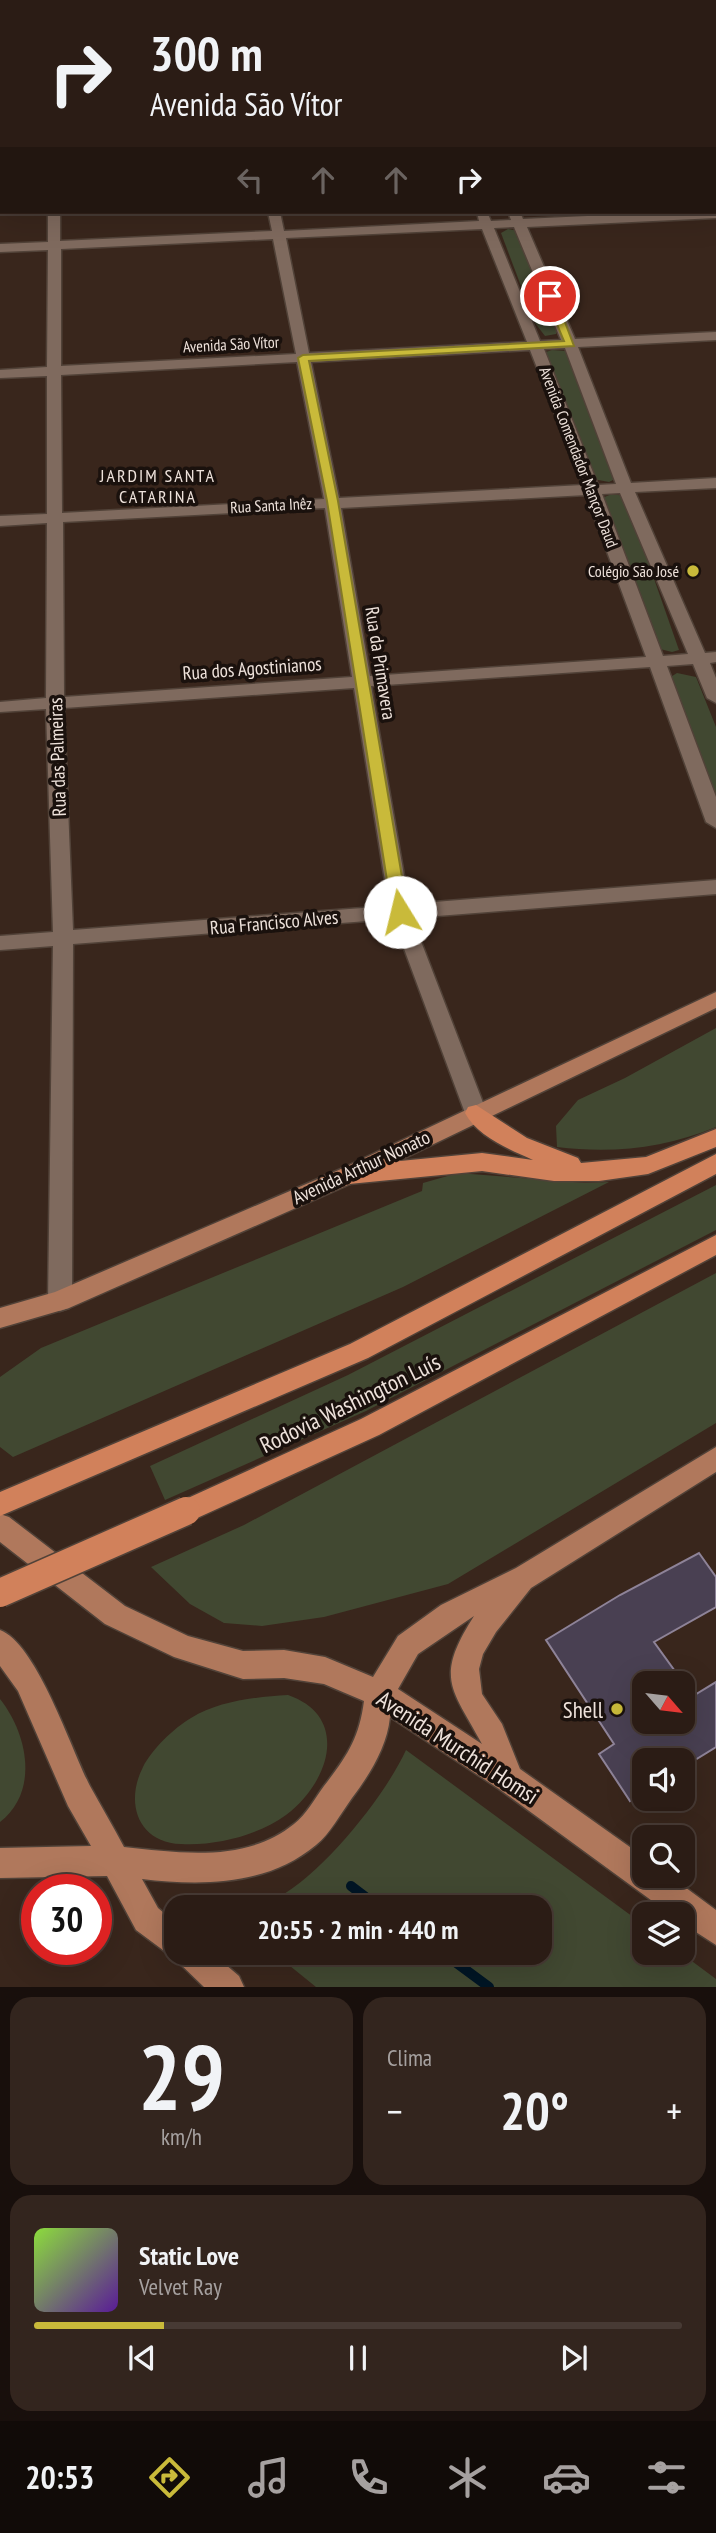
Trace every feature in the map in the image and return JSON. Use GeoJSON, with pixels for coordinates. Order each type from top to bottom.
{"type":"FeatureCollection","features":[{"type":"Feature","properties":{"kind":"highway"},"geometry":{"type":"LineString","coordinates":[[476,1113],[495,1131],[535,1153],[599,1172]]}},
{"type":"Feature","properties":{"kind":"highway"},"geometry":{"type":"LineString","coordinates":[[349,1175],[482,1162],[554,1172],[599,1172],[648,1165],[716,1138]]}},
{"type":"Feature","properties":{"kind":"highway"},"geometry":{"type":"LineString","coordinates":[[0,1504],[359,1351],[716,1163]]}},
{"type":"Feature","properties":{"kind":"highway","name":"Rodovia Washington Luís"},"geometry":{"type":"LineString","coordinates":[[0,1593],[370,1427],[716,1244]]}},
{"type":"Feature","properties":{"kind":"main road","name":"Avenida Arthur Nonato"},"geometry":{"type":"LineString","coordinates":[[0,1318],[60,1301],[349,1175],[716,999]]}},
{"type":"Feature","properties":{"kind":"main road"},"geometry":{"type":"LineString","coordinates":[[0,1863],[114,1861],[188,1869],[227,1867],[268,1856],[306,1834],[356,1768],[374,1732],[379,1693],[408,1645],[451,1614],[526,1577],[716,1458]]}},
{"type":"Feature","properties":{"kind":"main road","name":"Avenida Murchid Homsi"},"geometry":{"type":"LineString","coordinates":[[0,1526],[115,1615],[184,1648],[243,1665],[285,1664],[325,1671],[379,1693],[509,1779],[632,1867]]}},
{"type":"Feature","properties":{"kind":"main road"},"geometry":{"type":"LineString","coordinates":[[509,1779],[490,1730],[469,1699],[465,1668],[476,1639],[493,1612],[526,1577]]}},
{"type":"Feature","properties":{"kind":"main road"},"geometry":{"type":"LineString","coordinates":[[0,1643],[28,1681],[79,1795],[114,1861],[148,1919],[164,1933]]}},
{"type":"Feature","properties":{"kind":"main road","name":"Avenida Murchid Homsi"},"geometry":{"type":"LineString","coordinates":[[660,1888],[716,1929]]}},
{"type":"Feature","properties":{"kind":"main road"},"geometry":{"type":"LineString","coordinates":[[202,1965],[228,1987]]}},
{"type":"Feature","properties":{"kind":"street","name":"Rua das Palmeiras"},"geometry":{"type":"LineString","coordinates":[[54,214],[55,703],[63,940],[60,1301]]}},
{"type":"Feature","properties":{"kind":"street","name":"Rua da Primavera"},"geometry":{"type":"LineString","coordinates":[[274,214],[332,501],[400,912],[476,1113]]}},
{"type":"Feature","properties":{"kind":"street"},"geometry":{"type":"LineString","coordinates":[[0,248],[279,234],[484,218],[711,214],[716,228]]}},
{"type":"Feature","properties":{"kind":"street","name":"Avenida Comendador Mançor Daud"},"geometry":{"type":"LineString","coordinates":[[484,218],[593,489],[716,822]]}},
{"type":"Feature","properties":{"kind":"street","name":"Avenida Comendador Mançor Daud"},"geometry":{"type":"LineString","coordinates":[[517,218],[627,488],[708,657],[716,698]]}},
{"type":"Feature","properties":{"kind":"street","name":"Avenida São Vítor"},"geometry":{"type":"LineString","coordinates":[[0,374],[716,336]]}},
{"type":"Feature","properties":{"kind":"street","name":"Rua Santa Inêz"},"geometry":{"type":"LineString","coordinates":[[0,521],[332,501],[716,483]]}},
{"type":"Feature","properties":{"kind":"street","name":"Rua dos Agostinianos"},"geometry":{"type":"LineString","coordinates":[[0,707],[708,657]]}},
{"type":"Feature","properties":{"kind":"street","name":"Rua Francisco Alves"},"geometry":{"type":"LineString","coordinates":[[0,943],[716,887]]}},
{"type":"Feature","properties":{"kind":"green space"},"geometry":{"type":"Polygon","coordinates":[[[508,229],[519,231],[557,330],[556,334],[545,336],[535,323],[501,233],[508,229]]]}},
{"type":"Feature","properties":{"kind":"green space"},"geometry":{"type":"Polygon","coordinates":[[[566,351],[615,479],[609,482],[593,479],[546,352],[566,351]]]}},
{"type":"Feature","properties":{"kind":"green space"},"geometry":{"type":"Polygon","coordinates":[[[612,494],[625,496],[679,650],[672,652],[656,648],[602,498],[612,494]]]}},
{"type":"Feature","properties":{"kind":"green space"},"geometry":{"type":"Polygon","coordinates":[[[677,673],[696,677],[716,727],[716,805],[669,678],[677,673]]]}},
{"type":"Feature","properties":{"kind":"green space"},"geometry":{"type":"Polygon","coordinates":[[[716,1028],[716,1127],[678,1140],[638,1148],[598,1150],[557,1147],[556,1126],[578,1100],[625,1078],[716,1028]]]}},
{"type":"Feature","properties":{"kind":"green space"},"geometry":{"type":"Polygon","coordinates":[[[458,1173],[585,1183],[609,1182],[403,1287],[13,1457],[0,1447],[0,1377],[41,1348],[422,1191],[423,1183],[458,1173]]]}},
{"type":"Feature","properties":{"kind":"green space"},"geometry":{"type":"Polygon","coordinates":[[[716,1185],[716,1230],[366,1411],[165,1500],[150,1466],[348,1375],[716,1185]]]}},
{"type":"Feature","properties":{"kind":"green space"},"geometry":{"type":"Polygon","coordinates":[[[716,1273],[716,1423],[448,1584],[324,1617],[262,1626],[224,1623],[190,1604],[151,1567],[244,1525],[716,1273]]]}},
{"type":"Feature","properties":{"kind":"green space"},"geometry":{"type":"Polygon","coordinates":[[[288,1695],[308,1705],[320,1719],[326,1734],[327,1751],[322,1769],[301,1802],[286,1815],[262,1829],[222,1841],[194,1844],[166,1842],[145,1828],[136,1806],[138,1780],[147,1760],[171,1733],[202,1712],[225,1704],[288,1695]]]}},
{"type":"Feature","properties":{"kind":"green space"},"geometry":{"type":"Polygon","coordinates":[[[0,1699],[17,1728],[25,1762],[25,1778],[13,1809],[0,1822],[0,1699]]]}},
{"type":"Feature","properties":{"kind":"green space"},"geometry":{"type":"Polygon","coordinates":[[[406,1750],[632,1916],[632,1965],[695,1963],[716,1979],[716,1987],[316,1987],[289,1965],[552,1965],[552,1895],[282,1895],[315,1870],[352,1831],[384,1789],[406,1750]]]}},
{"type":"Feature","properties":{"kind":"building"},"geometry":{"type":"Polygon","coordinates":[[[699,1553],[716,1577],[716,1607],[654,1642],[675,1671],[632,1671],[632,1734],[695,1734],[695,1695],[716,1682],[716,1747],[695,1760],[695,1748],[632,1748],[630,1801],[599,1754],[614,1744],[546,1640],[620,1595],[699,1553]]]}},
{"type":"Feature","properties":{"kind":"waterway"},"geometry":{"type":"LineString","coordinates":[[351,1886],[363,1895]]}},
{"type":"Feature","properties":{"kind":"waterway"},"geometry":{"type":"LineString","coordinates":[[459,1965],[489,1987]]}},
{"type":"Feature","properties":{"kind":"place","name":"Colégio São José"},"geometry":{"type":"Point","coordinates":[693,571]}},
{"type":"Feature","properties":{"kind":"place","name":"Shell"},"geometry":{"type":"Point","coordinates":[617,1709]}},
{"type":"Feature","properties":{"kind":"district","name":"JARDIM SANTA CATARINA"},"geometry":{"type":"Point","coordinates":[158,485]}},
{"type":"Feature","properties":{"kind":"route"},"geometry":{"type":"LineString","coordinates":[[400,912],[332,501],[303,358],[570,344],[550,296]]}}]}
